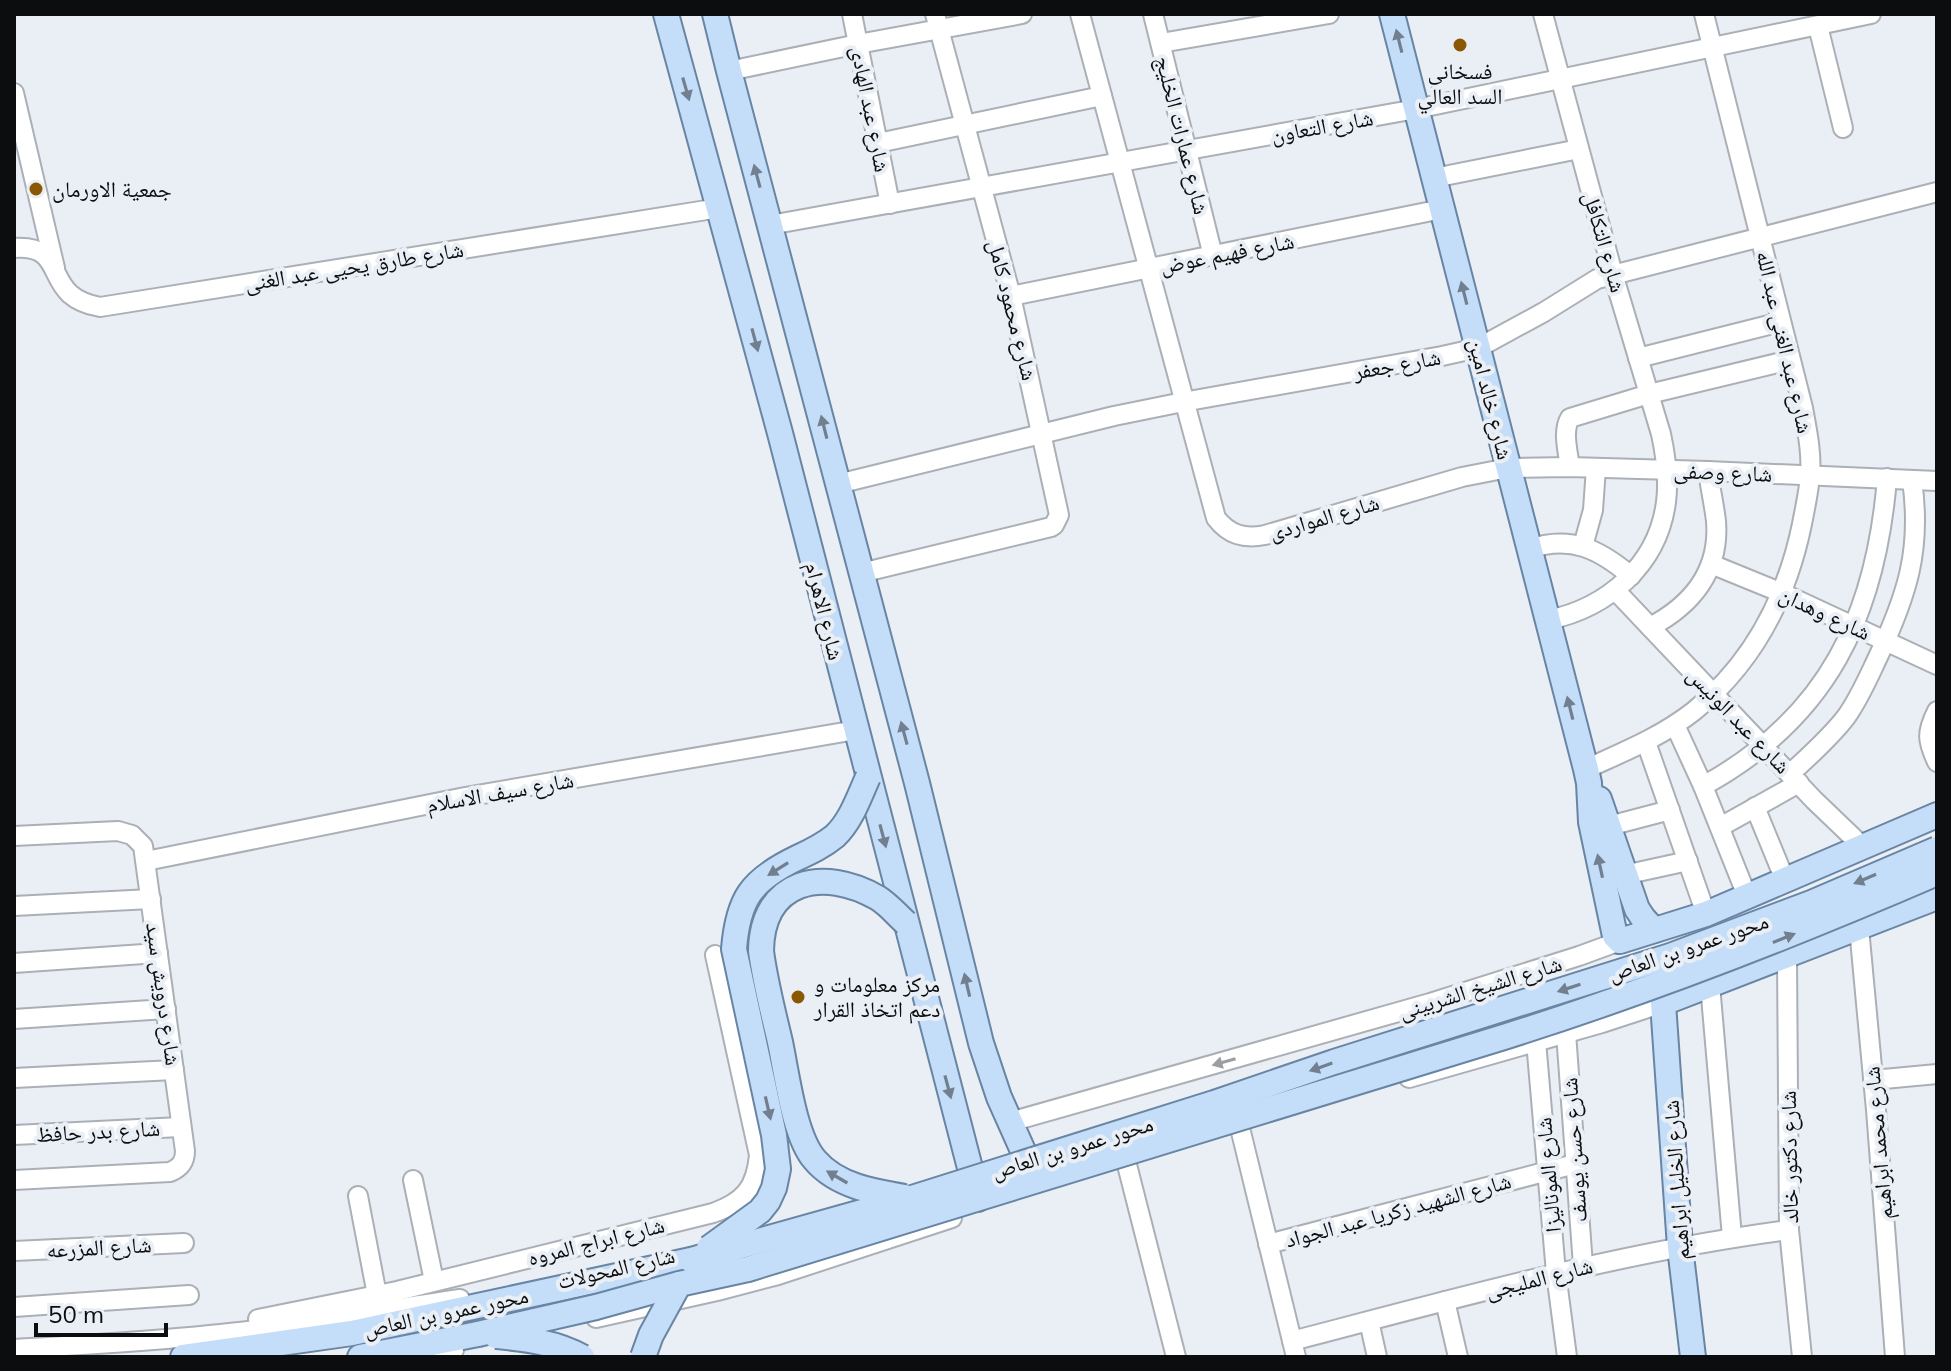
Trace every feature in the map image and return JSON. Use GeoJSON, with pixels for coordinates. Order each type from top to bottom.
{"type":"FeatureCollection","features":[{"type":"Feature","properties":{"kind":"main road","name":"شارع الاهرام"},"geometry":{"type":"LineString","coordinates":[[666,14],[780,433],[981,1209]]}},
{"type":"Feature","properties":{"kind":"main road","name":"شارع الاهرام"},"geometry":{"type":"LineString","coordinates":[[715,14],[917,783],[981,1043],[989,1070],[1040,1190]]}},
{"type":"Feature","properties":{"kind":"main road","name":"شارع خالد امين"},"geometry":{"type":"LineString","coordinates":[[1392,14],[1588,776],[1604,811],[1637,909],[1654,930]]}},
{"type":"Feature","properties":{"kind":"main road","name":"شارع خالد امين"},"geometry":{"type":"LineString","coordinates":[[1588,776],[1593,831],[1614,932],[1620,941]]}},
{"type":"Feature","properties":{"kind":"main road"},"geometry":{"type":"LineString","coordinates":[[691,1260],[760,1211],[774,1188],[778,1169],[774,1135],[734,949],[742,904],[765,878],[822,846],[841,830],[868,777]]}},
{"type":"Feature","properties":{"kind":"main road","name":"شارع الشيخ الشربينى"},"geometry":{"type":"LineString","coordinates":[[1620,941],[1706,914],[1937,815]]}},
{"type":"Feature","properties":{"kind":"main road","name":"محور عمرو بن العاص"},"geometry":{"type":"LineString","coordinates":[[183,1357],[352,1333],[691,1260],[912,1198],[1670,956],[1811,903],[1937,849]]}},
{"type":"Feature","properties":{"kind":"main road","name":"محور عمرو بن العاص"},"geometry":{"type":"LineString","coordinates":[[360,1357],[478,1334],[748,1269],[1561,1019],[1755,949],[1937,873]]}},
{"type":"Feature","properties":{"kind":"main road"},"geometry":{"type":"LineString","coordinates":[[906,923],[886,903],[857,888],[828,881],[811,882],[794,888],[771,908],[762,930],[761,951],[796,1115],[814,1159],[835,1176],[854,1185],[912,1198]]}},
{"type":"Feature","properties":{"kind":"main road"},"geometry":{"type":"LineString","coordinates":[[1663,1003],[1937,897]]}},
{"type":"Feature","properties":{"kind":"main road","name":"شارع الخليل ابراهيم"},"geometry":{"type":"LineString","coordinates":[[1663,1003],[1680,1247],[1693,1357]]}},
{"type":"Feature","properties":{"kind":"main road"},"geometry":{"type":"LineString","coordinates":[[643,1357],[651,1335],[679,1284]]}},
{"type":"Feature","properties":{"kind":"main road"},"geometry":{"type":"LineString","coordinates":[[478,1334],[539,1342],[582,1357]]}},
{"type":"Feature","properties":{"kind":"street","name":"شارع عبد الهادى"},"geometry":{"type":"LineString","coordinates":[[852,14],[890,204]]}},
{"type":"Feature","properties":{"kind":"street"},"geometry":{"type":"LineString","coordinates":[[729,71],[858,44],[937,22],[1022,14]]}},
{"type":"Feature","properties":{"kind":"street","name":"شارع المواردى"},"geometry":{"type":"LineString","coordinates":[[1080,14],[1216,518],[1228,531],[1244,537],[1265,535],[1462,477],[1508,468]]}},
{"type":"Feature","properties":{"kind":"street","name":"شارع عمارات الخليج"},"geometry":{"type":"LineString","coordinates":[[1153,14],[1213,256]]}},
{"type":"Feature","properties":{"kind":"street"},"geometry":{"type":"LineString","coordinates":[[1161,43],[1329,14]]}},
{"type":"Feature","properties":{"kind":"street","name":"شارع التكافل"},"geometry":{"type":"LineString","coordinates":[[1543,14],[1613,274],[1661,434],[1667,470],[1666,503],[1661,524],[1653,544],[1631,576],[1616,591],[1589,607],[1548,620]]}},
{"type":"Feature","properties":{"kind":"street","name":"شارع عبد الغنى عبد الله"},"geometry":{"type":"LineString","coordinates":[[1588,776],[1675,725],[1714,694],[1745,658],[1766,626],[1782,593],[1800,534],[1810,474],[1807,430],[1704,14]]}},
{"type":"Feature","properties":{"kind":"street","name":"شارع التعاون"},"geometry":{"type":"LineString","coordinates":[[770,225],[1416,109],[1871,14]]}},
{"type":"Feature","properties":{"kind":"street","name":"شارع محمود كامل"},"geometry":{"type":"LineString","coordinates":[[861,573],[1054,525],[1059,515],[1011,296],[937,22]]}},
{"type":"Feature","properties":{"kind":"street"},"geometry":{"type":"LineString","coordinates":[[1818,26],[1843,128]]}},
{"type":"Feature","properties":{"kind":"street"},"geometry":{"type":"LineString","coordinates":[[14,93],[55,268]]}},
{"type":"Feature","properties":{"kind":"street"},"geometry":{"type":"LineString","coordinates":[[878,143],[1102,96]]}},
{"type":"Feature","properties":{"kind":"street"},"geometry":{"type":"LineString","coordinates":[[1434,178],[1579,149]]}},
{"type":"Feature","properties":{"kind":"street","name":"شارع جعفر"},"geometry":{"type":"LineString","coordinates":[[838,484],[1041,433],[1183,402],[1478,348],[1544,312],[1590,282],[1613,274],[1937,192]]}},
{"type":"Feature","properties":{"kind":"street","name":"شارع طارق يحيى عبد الغنى"},"geometry":{"type":"LineString","coordinates":[[14,248],[32,250],[50,260],[64,288],[71,295],[100,307],[719,208]]}},
{"type":"Feature","properties":{"kind":"street","name":"شارع فهيم عوض"},"geometry":{"type":"LineString","coordinates":[[1011,296],[1442,209]]}},
{"type":"Feature","properties":{"kind":"street"},"geometry":{"type":"LineString","coordinates":[[1638,358],[1781,322]]}},
{"type":"Feature","properties":{"kind":"street"},"geometry":{"type":"LineString","coordinates":[[1570,467],[1566,424],[1570,418],[1649,394],[1790,360]]}},
{"type":"Feature","properties":{"kind":"street","name":"شارع وصفى"},"geometry":{"type":"LineString","coordinates":[[1508,468],[1810,474],[1937,481]]}},
{"type":"Feature","properties":{"kind":"street"},"geometry":{"type":"LineString","coordinates":[[1583,546],[1593,510],[1596,468]]}},
{"type":"Feature","properties":{"kind":"street"},"geometry":{"type":"LineString","coordinates":[[1650,627],[1682,607],[1704,580],[1711,564],[1716,521],[1708,471]]}},
{"type":"Feature","properties":{"kind":"street"},"geometry":{"type":"LineString","coordinates":[[1703,786],[1763,746],[1806,703],[1840,653],[1868,589],[1881,532],[1887,478]]}},
{"type":"Feature","properties":{"kind":"street"},"geometry":{"type":"LineString","coordinates":[[1720,827],[1755,807],[1794,778],[1847,716],[1866,682],[1906,588],[1913,561],[1916,533],[1912,480]]}},
{"type":"Feature","properties":{"kind":"street"},"geometry":{"type":"LineString","coordinates":[[1529,549],[1544,544],[1583,546],[1600,553],[1631,576]]}},
{"type":"Feature","properties":{"kind":"street","name":"شارع وهدان"},"geometry":{"type":"LineString","coordinates":[[1711,564],[1782,593],[1937,665]]}},
{"type":"Feature","properties":{"kind":"street","name":"شارع عبد الونيس"},"geometry":{"type":"LineString","coordinates":[[1616,591],[1863,847]]}},
{"type":"Feature","properties":{"kind":"street"},"geometry":{"type":"LineString","coordinates":[[1937,711],[1928,733],[1937,762]]}},
{"type":"Feature","properties":{"kind":"street"},"geometry":{"type":"LineString","coordinates":[[1675,725],[1747,896]]}},
{"type":"Feature","properties":{"kind":"street","name":"شارع سيف الاسلام"},"geometry":{"type":"LineString","coordinates":[[146,861],[465,797],[856,730]]}},
{"type":"Feature","properties":{"kind":"street"},"geometry":{"type":"LineString","coordinates":[[1646,742],[1706,914]]}},
{"type":"Feature","properties":{"kind":"street"},"geometry":{"type":"LineString","coordinates":[[1755,807],[1785,880]]}},
{"type":"Feature","properties":{"kind":"street"},"geometry":{"type":"LineString","coordinates":[[1609,826],[1670,810]]}},
{"type":"Feature","properties":{"kind":"street"},"geometry":{"type":"LineString","coordinates":[[14,836],[126,832],[143,846],[146,861]]}},
{"type":"Feature","properties":{"kind":"street","name":"شارع درويش سيد"},"geometry":{"type":"LineString","coordinates":[[14,1180],[170,1172],[180,1167],[185,1157],[146,861]]}},
{"type":"Feature","properties":{"kind":"street"},"geometry":{"type":"LineString","coordinates":[[1624,875],[1688,861]]}},
{"type":"Feature","properties":{"kind":"street"},"geometry":{"type":"LineString","coordinates":[[14,906],[151,899]]}},
{"type":"Feature","properties":{"kind":"street","name":"شارع محمد ابراهيم"},"geometry":{"type":"LineString","coordinates":[[1859,928],[1895,1357]]}},
{"type":"Feature","properties":{"kind":"street","name":"شارع الشيخ الشربينى"},"geometry":{"type":"LineString","coordinates":[[1010,1122],[1430,1003],[1620,941]]}},
{"type":"Feature","properties":{"kind":"street"},"geometry":{"type":"LineString","coordinates":[[14,963],[158,953]]}},
{"type":"Feature","properties":{"kind":"street","name":"شارع ابراج المروه"},"geometry":{"type":"LineString","coordinates":[[202,1336],[228,1326],[377,1295],[713,1213],[740,1200],[758,1172],[759,1155],[715,955]]}},
{"type":"Feature","properties":{"kind":"street","name":"شارع دكتور خالد"},"geometry":{"type":"LineString","coordinates":[[1787,957],[1789,1230],[1802,1357]]}},
{"type":"Feature","properties":{"kind":"street"},"geometry":{"type":"LineString","coordinates":[[1710,985],[1732,1237]]}},
{"type":"Feature","properties":{"kind":"street"},"geometry":{"type":"LineString","coordinates":[[1040,1190],[1126,1161],[1663,1003]]}},
{"type":"Feature","properties":{"kind":"street"},"geometry":{"type":"LineString","coordinates":[[14,1019],[166,1009]]}},
{"type":"Feature","properties":{"kind":"street","name":"شارع حسن يوسف"},"geometry":{"type":"LineString","coordinates":[[1566,1033],[1583,1266]]}},
{"type":"Feature","properties":{"kind":"street","name":"شارع الموناليزا"},"geometry":{"type":"LineString","coordinates":[[1536,1041],[1556,1273],[1567,1357]]}},
{"type":"Feature","properties":{"kind":"street"},"geometry":{"type":"LineString","coordinates":[[14,1078],[174,1070]]}},
{"type":"Feature","properties":{"kind":"street"},"geometry":{"type":"LineString","coordinates":[[1873,1080],[1937,1074]]}},
{"type":"Feature","properties":{"kind":"street","name":"شارع بدر حافظ"},"geometry":{"type":"LineString","coordinates":[[14,1135],[181,1127]]}},
{"type":"Feature","properties":{"kind":"street"},"geometry":{"type":"LineString","coordinates":[[1240,1128],[1294,1349]]}},
{"type":"Feature","properties":{"kind":"street"},"geometry":{"type":"LineString","coordinates":[[1126,1161],[1176,1357]]}},
{"type":"Feature","properties":{"kind":"street","name":"شارع الشهيد زكريا عبد الجواد"},"geometry":{"type":"LineString","coordinates":[[1268,1244],[1575,1164]]}},
{"type":"Feature","properties":{"kind":"street","name":"شارع المحولات"},"geometry":{"type":"LineString","coordinates":[[14,1349],[202,1336],[302,1324],[518,1290],[735,1240],[970,1169]]}},
{"type":"Feature","properties":{"kind":"street"},"geometry":{"type":"LineString","coordinates":[[413,1180],[434,1281]]}},
{"type":"Feature","properties":{"kind":"street","name":"شارع المحولات"},"geometry":{"type":"LineString","coordinates":[[424,1357],[717,1291],[830,1259],[1040,1190]]}},
{"type":"Feature","properties":{"kind":"street"},"geometry":{"type":"LineString","coordinates":[[358,1196],[377,1295]]}},
{"type":"Feature","properties":{"kind":"street","name":"شارع المليجى"},"geometry":{"type":"LineString","coordinates":[[1294,1349],[1369,1321],[1583,1266],[1732,1237],[1789,1230]]}},
{"type":"Feature","properties":{"kind":"street","name":"شارع المزرعه"},"geometry":{"type":"LineString","coordinates":[[14,1251],[184,1243]]}},
{"type":"Feature","properties":{"kind":"street"},"geometry":{"type":"LineString","coordinates":[[14,1307],[189,1295]]}},
{"type":"Feature","properties":{"kind":"street"},"geometry":{"type":"LineString","coordinates":[[1445,1301],[1458,1357]]}},
{"type":"Feature","properties":{"kind":"street"},"geometry":{"type":"LineString","coordinates":[[1369,1321],[1377,1357]]}},
{"type":"Feature","properties":{"kind":"place","name":"فسخاني السد العالي"},"geometry":{"type":"Point","coordinates":[1460,45]}},
{"type":"Feature","properties":{"kind":"place","name":"جمعية الاورمان"},"geometry":{"type":"Point","coordinates":[36,189]}},
{"type":"Feature","properties":{"kind":"place","name":"مركز معلومات و دعم اتخاذ القرار"},"geometry":{"type":"Point","coordinates":[798,997]}}]}
